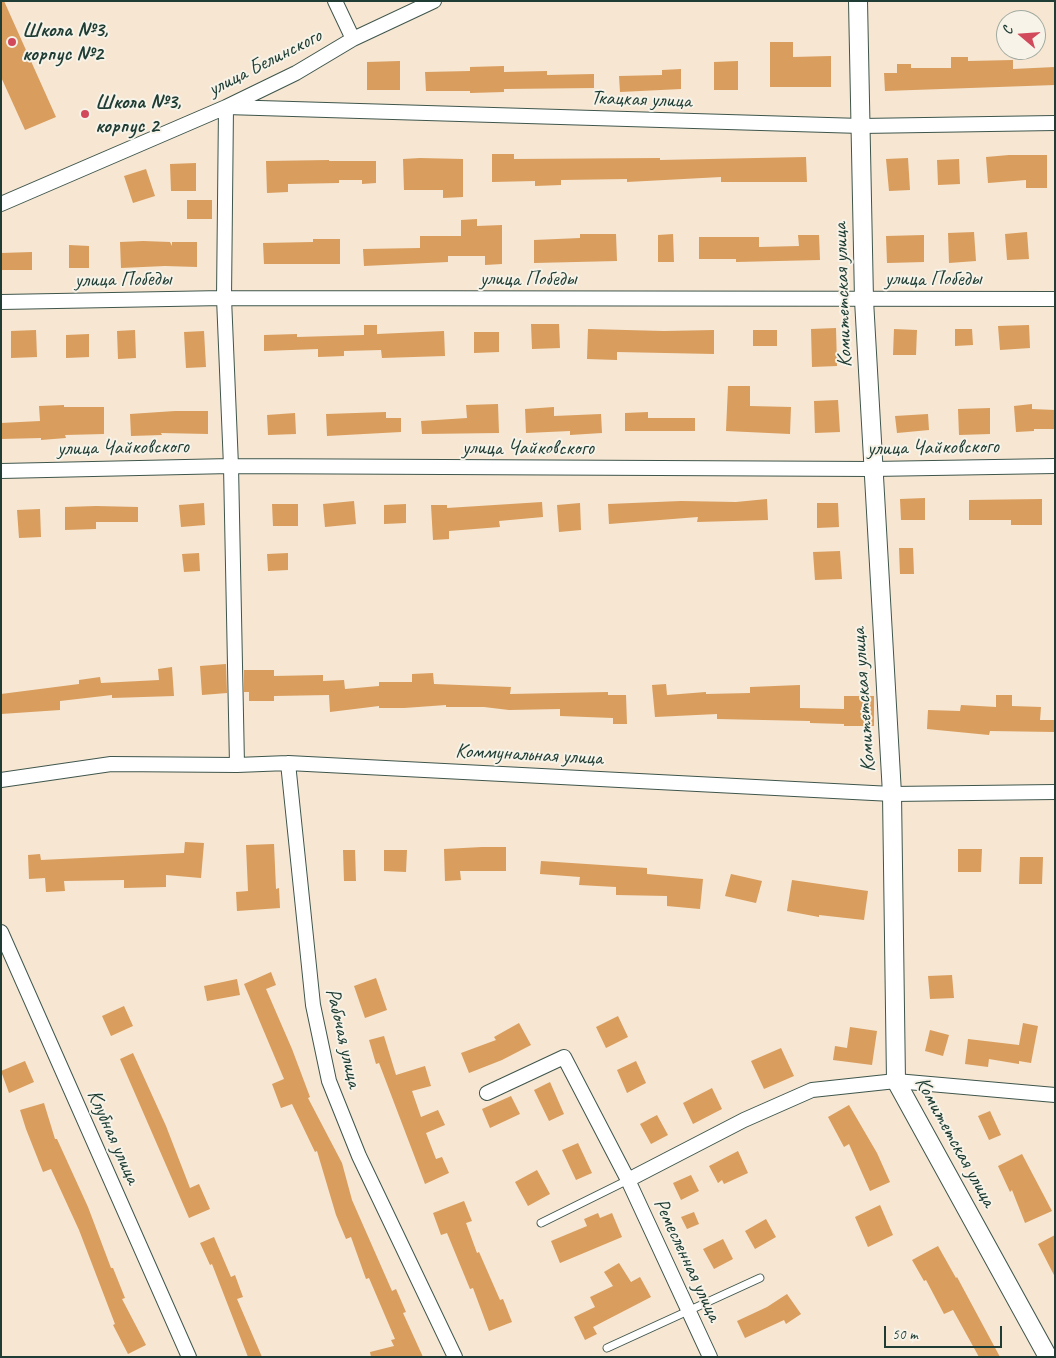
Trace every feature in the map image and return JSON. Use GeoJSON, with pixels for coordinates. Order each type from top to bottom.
{"type":"FeatureCollection","features":[{"type":"Feature","properties":{"kind":"street"},"geometry":{"type":"LineString","coordinates":[[335,1],[353,39]]}},
{"type":"Feature","properties":{"kind":"street","name":"улица Белинского"},"geometry":{"type":"LineString","coordinates":[[1,204],[226,108],[296,72],[353,39],[434,1]]}},
{"type":"Feature","properties":{"kind":"street","name":"Комитетская улица"},"geometry":{"type":"LineString","coordinates":[[858,1],[864,300],[872,469],[892,794],[896,1082],[1048,1357]]}},
{"type":"Feature","properties":{"kind":"street"},"geometry":{"type":"LineString","coordinates":[[226,108],[224,298],[232,466],[237,765]]}},
{"type":"Feature","properties":{"kind":"street","name":"Ткацкая улица"},"geometry":{"type":"LineString","coordinates":[[226,108],[861,126],[1055,123]]}},
{"type":"Feature","properties":{"kind":"street","name":"улица Победы"},"geometry":{"type":"LineString","coordinates":[[1,302],[224,298],[864,300],[1055,298]]}},
{"type":"Feature","properties":{"kind":"street","name":"улица Чайковского"},"geometry":{"type":"LineString","coordinates":[[1,471],[232,466],[872,469],[1055,466]]}},
{"type":"Feature","properties":{"kind":"street","name":"Коммунальная улица"},"geometry":{"type":"LineString","coordinates":[[1,780],[111,764],[237,765],[288,762],[892,794],[1055,792]]}},
{"type":"Feature","properties":{"kind":"street","name":"Рабочая улица"},"geometry":{"type":"LineString","coordinates":[[288,762],[313,1005],[329,1082],[360,1156],[455,1357]]}},
{"type":"Feature","properties":{"kind":"street","name":"Клубная улица"},"geometry":{"type":"LineString","coordinates":[[1,932],[189,1357]]}},
{"type":"Feature","properties":{"kind":"street","name":"Ремесленная улица"},"geometry":{"type":"LineString","coordinates":[[487,1093],[564,1056],[628,1180],[710,1357]]}},
{"type":"Feature","properties":{"kind":"street"},"geometry":{"type":"LineString","coordinates":[[628,1180],[744,1120],[812,1090],[896,1082],[1055,1095]]}},
{"type":"Feature","properties":{"kind":"lane"},"geometry":{"type":"LineString","coordinates":[[541,1223],[628,1180]]}},
{"type":"Feature","properties":{"kind":"lane"},"geometry":{"type":"LineString","coordinates":[[607,1348],[760,1278]]}},
{"type":"Feature","properties":{"kind":"building","name":"Школа №3, корпус №2"},"geometry":{"type":"Polygon","coordinates":[[[1,1],[4,1],[56,117],[25,130],[1,77],[1,1]]]}},
{"type":"Feature","properties":{"kind":"building"},"geometry":{"type":"Polygon","coordinates":[[[770,42],[793,42],[793,57],[831,56],[831,87],[770,87],[770,42]]]}},
{"type":"Feature","properties":{"kind":"building"},"geometry":{"type":"Polygon","coordinates":[[[951,57],[968,57],[968,61],[1013,60],[1013,69],[1055,67],[1055,85],[885,91],[884,73],[897,73],[897,64],[911,64],[911,68],[951,68],[951,57]]]}},
{"type":"Feature","properties":{"kind":"building"},"geometry":{"type":"Polygon","coordinates":[[[400,61],[400,90],[367,90],[367,62],[400,61]]]}},
{"type":"Feature","properties":{"kind":"building"},"geometry":{"type":"Polygon","coordinates":[[[738,61],[738,90],[714,90],[714,62],[738,61]]]}},
{"type":"Feature","properties":{"kind":"building"},"geometry":{"type":"Polygon","coordinates":[[[504,66],[504,72],[547,71],[547,75],[594,74],[594,88],[504,89],[504,92],[470,93],[470,91],[426,91],[425,72],[470,71],[470,67],[504,66]]]}},
{"type":"Feature","properties":{"kind":"building"},"geometry":{"type":"Polygon","coordinates":[[[681,69],[681,89],[620,92],[619,76],[662,75],[662,70],[681,69]]]}},
{"type":"Feature","properties":{"kind":"building"},"geometry":{"type":"Polygon","coordinates":[[[492,154],[514,154],[514,159],[660,158],[660,160],[806,157],[807,182],[721,182],[721,177],[627,182],[627,179],[561,180],[561,185],[535,186],[535,181],[492,182],[492,154]]]}},
{"type":"Feature","properties":{"kind":"building"},"geometry":{"type":"Polygon","coordinates":[[[1047,155],[1047,188],[1026,188],[1026,180],[988,183],[986,157],[1047,155]]]}},
{"type":"Feature","properties":{"kind":"building"},"geometry":{"type":"Polygon","coordinates":[[[908,158],[910,190],[889,191],[886,159],[908,158]]]}},
{"type":"Feature","properties":{"kind":"building"},"geometry":{"type":"Polygon","coordinates":[[[403,159],[463,159],[463,197],[443,198],[443,190],[404,190],[403,159]]]}},
{"type":"Feature","properties":{"kind":"building"},"geometry":{"type":"Polygon","coordinates":[[[959,159],[960,184],[938,185],[937,160],[959,159]]]}},
{"type":"Feature","properties":{"kind":"building"},"geometry":{"type":"Polygon","coordinates":[[[266,161],[376,161],[376,183],[362,184],[362,180],[339,180],[339,183],[288,184],[288,192],[267,193],[266,161]]]}},
{"type":"Feature","properties":{"kind":"building"},"geometry":{"type":"Polygon","coordinates":[[[196,163],[196,191],[171,191],[170,164],[196,163]]]}},
{"type":"Feature","properties":{"kind":"building"},"geometry":{"type":"Polygon","coordinates":[[[146,169],[155,196],[133,203],[124,176],[146,169]]]}},
{"type":"Feature","properties":{"kind":"building"},"geometry":{"type":"Polygon","coordinates":[[[187,200],[212,200],[212,219],[187,219],[187,200]]]}},
{"type":"Feature","properties":{"kind":"building"},"geometry":{"type":"Polygon","coordinates":[[[477,219],[477,226],[502,225],[502,264],[485,265],[485,256],[448,256],[448,262],[364,266],[363,249],[420,248],[420,236],[461,236],[461,220],[477,219]]]}},
{"type":"Feature","properties":{"kind":"building"},"geometry":{"type":"Polygon","coordinates":[[[974,232],[976,261],[949,263],[948,233],[974,232]]]}},
{"type":"Feature","properties":{"kind":"building"},"geometry":{"type":"Polygon","coordinates":[[[1027,232],[1029,259],[1007,260],[1005,234],[1027,232]]]}},
{"type":"Feature","properties":{"kind":"building"},"geometry":{"type":"Polygon","coordinates":[[[580,234],[616,234],[617,261],[534,263],[534,240],[580,238],[580,234]]]}},
{"type":"Feature","properties":{"kind":"building"},"geometry":{"type":"Polygon","coordinates":[[[673,234],[674,262],[658,262],[658,235],[673,234]]]}},
{"type":"Feature","properties":{"kind":"building"},"geometry":{"type":"Polygon","coordinates":[[[798,235],[819,235],[820,260],[736,262],[736,259],[699,259],[699,237],[759,237],[759,247],[799,246],[798,235]]]}},
{"type":"Feature","properties":{"kind":"building"},"geometry":{"type":"Polygon","coordinates":[[[924,235],[924,262],[887,263],[886,236],[924,235]]]}},
{"type":"Feature","properties":{"kind":"building"},"geometry":{"type":"Polygon","coordinates":[[[313,239],[340,239],[340,264],[264,264],[263,243],[313,242],[313,239]]]}},
{"type":"Feature","properties":{"kind":"building"},"geometry":{"type":"Polygon","coordinates":[[[120,242],[170,242],[172,246],[172,242],[197,242],[197,267],[121,268],[120,242]]]}},
{"type":"Feature","properties":{"kind":"building"},"geometry":{"type":"Polygon","coordinates":[[[69,245],[89,246],[89,268],[69,268],[69,245]]]}},
{"type":"Feature","properties":{"kind":"building"},"geometry":{"type":"Polygon","coordinates":[[[32,252],[32,270],[2,270],[1,253],[32,252]]]}},
{"type":"Feature","properties":{"kind":"building"},"geometry":{"type":"Polygon","coordinates":[[[531,324],[559,324],[560,348],[532,349],[531,324]]]}},
{"type":"Feature","properties":{"kind":"building"},"geometry":{"type":"Polygon","coordinates":[[[364,325],[377,325],[377,334],[444,331],[445,356],[382,358],[381,350],[344,351],[344,356],[318,357],[318,349],[264,351],[264,335],[297,334],[297,337],[364,335],[364,325]]]}},
{"type":"Feature","properties":{"kind":"building"},"geometry":{"type":"Polygon","coordinates":[[[1029,325],[1030,348],[1000,350],[998,326],[1029,325]]]}},
{"type":"Feature","properties":{"kind":"building"},"geometry":{"type":"Polygon","coordinates":[[[836,328],[837,366],[812,367],[811,329],[836,328]]]}},
{"type":"Feature","properties":{"kind":"building"},"geometry":{"type":"Polygon","coordinates":[[[588,329],[714,330],[714,354],[617,352],[617,360],[587,359],[588,329]]]}},
{"type":"Feature","properties":{"kind":"building"},"geometry":{"type":"Polygon","coordinates":[[[894,329],[917,330],[916,355],[893,355],[894,329]]]}},
{"type":"Feature","properties":{"kind":"building"},"geometry":{"type":"Polygon","coordinates":[[[955,329],[972,329],[973,345],[955,346],[955,329]]]}},
{"type":"Feature","properties":{"kind":"building"},"geometry":{"type":"Polygon","coordinates":[[[36,330],[37,357],[11,358],[11,331],[36,330]]]}},
{"type":"Feature","properties":{"kind":"building"},"geometry":{"type":"Polygon","coordinates":[[[135,330],[136,358],[118,359],[117,331],[135,330]]]}},
{"type":"Feature","properties":{"kind":"building"},"geometry":{"type":"Polygon","coordinates":[[[753,330],[777,330],[777,346],[753,346],[753,330]]]}},
{"type":"Feature","properties":{"kind":"building"},"geometry":{"type":"Polygon","coordinates":[[[204,331],[206,367],[186,368],[184,332],[204,331]]]}},
{"type":"Feature","properties":{"kind":"building"},"geometry":{"type":"Polygon","coordinates":[[[474,332],[499,332],[499,352],[474,353],[474,332]]]}},
{"type":"Feature","properties":{"kind":"building"},"geometry":{"type":"Polygon","coordinates":[[[89,334],[89,357],[66,358],[66,335],[89,334]]]}},
{"type":"Feature","properties":{"kind":"building"},"geometry":{"type":"Polygon","coordinates":[[[728,386],[750,386],[750,406],[791,407],[790,434],[726,431],[728,386]]]}},
{"type":"Feature","properties":{"kind":"building"},"geometry":{"type":"Polygon","coordinates":[[[838,400],[840,432],[815,433],[814,401],[838,400]]]}},
{"type":"Feature","properties":{"kind":"building"},"geometry":{"type":"Polygon","coordinates":[[[498,404],[499,433],[422,434],[421,421],[467,418],[466,405],[498,404]]]}},
{"type":"Feature","properties":{"kind":"building"},"geometry":{"type":"Polygon","coordinates":[[[1032,404],[1032,409],[1055,410],[1055,429],[1034,429],[1034,431],[1016,432],[1014,406],[1032,404]]]}},
{"type":"Feature","properties":{"kind":"building"},"geometry":{"type":"Polygon","coordinates":[[[64,405],[64,407],[104,407],[104,434],[65,435],[66,438],[41,440],[41,438],[1,439],[1,423],[40,421],[39,406],[64,405]]]}},
{"type":"Feature","properties":{"kind":"building"},"geometry":{"type":"Polygon","coordinates":[[[554,407],[554,416],[601,414],[602,433],[570,435],[570,431],[526,433],[525,409],[554,407]]]}},
{"type":"Feature","properties":{"kind":"building"},"geometry":{"type":"Polygon","coordinates":[[[990,408],[990,434],[959,435],[958,409],[990,408]]]}},
{"type":"Feature","properties":{"kind":"building"},"geometry":{"type":"Polygon","coordinates":[[[208,411],[208,434],[161,433],[162,435],[131,436],[130,414],[208,411]]]}},
{"type":"Feature","properties":{"kind":"building"},"geometry":{"type":"Polygon","coordinates":[[[386,412],[386,418],[401,418],[401,432],[327,436],[326,414],[386,412]]]}},
{"type":"Feature","properties":{"kind":"building"},"geometry":{"type":"Polygon","coordinates":[[[648,412],[648,418],[695,418],[695,431],[625,431],[625,413],[648,412]]]}},
{"type":"Feature","properties":{"kind":"building"},"geometry":{"type":"Polygon","coordinates":[[[295,413],[296,434],[268,435],[267,415],[295,413]]]}},
{"type":"Feature","properties":{"kind":"building"},"geometry":{"type":"Polygon","coordinates":[[[928,414],[929,430],[897,433],[895,416],[928,414]]]}},
{"type":"Feature","properties":{"kind":"building"},"geometry":{"type":"Polygon","coordinates":[[[925,498],[925,520],[901,520],[900,499],[925,498]]]}},
{"type":"Feature","properties":{"kind":"building"},"geometry":{"type":"Polygon","coordinates":[[[767,499],[768,520],[697,522],[698,517],[609,524],[608,504],[681,501],[736,502],[767,499]]]}},
{"type":"Feature","properties":{"kind":"building"},"geometry":{"type":"Polygon","coordinates":[[[1042,499],[1042,525],[1011,525],[1011,520],[969,520],[969,500],[1042,499]]]}},
{"type":"Feature","properties":{"kind":"building"},"geometry":{"type":"Polygon","coordinates":[[[354,501],[356,524],[325,527],[323,504],[354,501]]]}},
{"type":"Feature","properties":{"kind":"building"},"geometry":{"type":"Polygon","coordinates":[[[542,502],[543,517],[499,521],[500,527],[449,531],[449,539],[433,540],[431,505],[447,505],[447,508],[542,502]]]}},
{"type":"Feature","properties":{"kind":"building"},"geometry":{"type":"Polygon","coordinates":[[[204,503],[205,525],[181,527],[179,505],[204,503]]]}},
{"type":"Feature","properties":{"kind":"building"},"geometry":{"type":"Polygon","coordinates":[[[580,503],[581,530],[559,532],[557,505],[580,503]]]}},
{"type":"Feature","properties":{"kind":"building"},"geometry":{"type":"Polygon","coordinates":[[[817,503],[838,503],[839,527],[817,528],[817,503]]]}},
{"type":"Feature","properties":{"kind":"building"},"geometry":{"type":"Polygon","coordinates":[[[272,504],[298,504],[298,526],[273,526],[272,504]]]}},
{"type":"Feature","properties":{"kind":"building"},"geometry":{"type":"Polygon","coordinates":[[[406,504],[406,523],[384,524],[384,505],[406,504]]]}},
{"type":"Feature","properties":{"kind":"building"},"geometry":{"type":"Polygon","coordinates":[[[65,507],[138,507],[138,522],[96,522],[96,529],[65,530],[65,507]]]}},
{"type":"Feature","properties":{"kind":"building"},"geometry":{"type":"Polygon","coordinates":[[[40,509],[41,537],[19,538],[17,510],[40,509]]]}},
{"type":"Feature","properties":{"kind":"building"},"geometry":{"type":"Polygon","coordinates":[[[899,548],[913,548],[914,574],[900,574],[899,548]]]}},
{"type":"Feature","properties":{"kind":"building"},"geometry":{"type":"Polygon","coordinates":[[[840,551],[842,579],[815,580],[813,552],[840,551]]]}},
{"type":"Feature","properties":{"kind":"building"},"geometry":{"type":"Polygon","coordinates":[[[199,553],[200,571],[184,572],[182,554],[199,553]]]}},
{"type":"Feature","properties":{"kind":"building"},"geometry":{"type":"Polygon","coordinates":[[[288,553],[288,570],[268,571],[267,554],[288,553]]]}},
{"type":"Feature","properties":{"kind":"building"},"geometry":{"type":"Polygon","coordinates":[[[226,664],[227,693],[202,695],[200,666],[226,664]]]}},
{"type":"Feature","properties":{"kind":"building"},"geometry":{"type":"Polygon","coordinates":[[[172,667],[174,696],[112,698],[112,695],[60,701],[60,710],[1,714],[1,694],[79,684],[79,680],[100,677],[101,683],[159,680],[158,669],[172,667]]]}},
{"type":"Feature","properties":{"kind":"building"},"geometry":{"type":"Polygon","coordinates":[[[244,670],[274,670],[274,676],[323,675],[323,681],[344,680],[345,689],[379,686],[379,682],[412,682],[412,674],[433,673],[434,684],[511,687],[510,694],[608,692],[608,695],[626,695],[627,724],[613,724],[613,718],[560,716],[560,709],[509,710],[484,707],[446,707],[446,705],[404,708],[379,708],[379,706],[330,712],[329,695],[274,696],[274,701],[249,701],[249,692],[244,692],[244,670]]]}},
{"type":"Feature","properties":{"kind":"building"},"geometry":{"type":"Polygon","coordinates":[[[666,684],[667,695],[706,692],[706,694],[750,693],[750,687],[800,685],[800,708],[844,709],[844,696],[874,696],[874,726],[844,726],[844,724],[810,723],[810,721],[717,719],[717,714],[655,717],[652,685],[666,684]]]}},
{"type":"Feature","properties":{"kind":"building"},"geometry":{"type":"Polygon","coordinates":[[[996,695],[1012,695],[1012,706],[1041,707],[1040,720],[1055,720],[1055,732],[990,731],[989,735],[927,729],[928,710],[960,711],[961,705],[996,707],[996,695]]]}},
{"type":"Feature","properties":{"kind":"building"},"geometry":{"type":"Polygon","coordinates":[[[185,842],[204,843],[201,878],[166,875],[166,887],[124,888],[124,880],[64,881],[65,891],[46,892],[45,878],[29,879],[28,855],[40,854],[41,860],[184,853],[185,842]]]}},
{"type":"Feature","properties":{"kind":"building"},"geometry":{"type":"Polygon","coordinates":[[[274,844],[276,889],[279,888],[280,908],[237,911],[236,892],[248,891],[246,845],[274,844]]]}},
{"type":"Feature","properties":{"kind":"building"},"geometry":{"type":"Polygon","coordinates":[[[506,847],[506,871],[460,871],[461,880],[445,881],[444,849],[506,847]]]}},
{"type":"Feature","properties":{"kind":"building"},"geometry":{"type":"Polygon","coordinates":[[[958,849],[982,849],[981,872],[958,872],[958,849]]]}},
{"type":"Feature","properties":{"kind":"building"},"geometry":{"type":"Polygon","coordinates":[[[343,850],[355,850],[356,881],[344,881],[343,850]]]}},
{"type":"Feature","properties":{"kind":"building"},"geometry":{"type":"Polygon","coordinates":[[[384,850],[407,850],[406,872],[384,871],[384,850]]]}},
{"type":"Feature","properties":{"kind":"building"},"geometry":{"type":"Polygon","coordinates":[[[1020,857],[1043,857],[1042,884],[1019,884],[1020,857]]]}},
{"type":"Feature","properties":{"kind":"building"},"geometry":{"type":"Polygon","coordinates":[[[541,861],[647,868],[647,874],[703,879],[700,909],[667,906],[667,896],[616,895],[616,887],[579,885],[580,877],[540,874],[541,861]]]}},
{"type":"Feature","properties":{"kind":"building"},"geometry":{"type":"Polygon","coordinates":[[[731,874],[762,881],[756,903],[725,896],[731,874]]]}},
{"type":"Feature","properties":{"kind":"building"},"geometry":{"type":"Polygon","coordinates":[[[792,880],[868,891],[864,920],[819,915],[819,917],[787,911],[792,880]]]}},
{"type":"Feature","properties":{"kind":"building"},"geometry":{"type":"Polygon","coordinates":[[[271,972],[276,985],[266,989],[292,1049],[310,1097],[308,1098],[342,1163],[352,1200],[392,1291],[396,1289],[406,1312],[403,1313],[423,1357],[371,1357],[370,1352],[394,1346],[391,1340],[395,1339],[369,1278],[366,1279],[351,1237],[346,1239],[336,1215],[317,1151],[315,1152],[292,1104],[281,1108],[272,1084],[284,1079],[244,984],[271,972]]]}},
{"type":"Feature","properties":{"kind":"building"},"geometry":{"type":"Polygon","coordinates":[[[952,975],[954,998],[930,999],[928,976],[952,975]]]}},
{"type":"Feature","properties":{"kind":"building"},"geometry":{"type":"Polygon","coordinates":[[[376,978],[387,1010],[365,1018],[354,986],[376,978]]]}},
{"type":"Feature","properties":{"kind":"building"},"geometry":{"type":"Polygon","coordinates":[[[237,979],[240,995],[207,1001],[204,986],[237,979]]]}},
{"type":"Feature","properties":{"kind":"building"},"geometry":{"type":"Polygon","coordinates":[[[124,1006],[133,1026],[111,1036],[102,1016],[124,1006]]]}},
{"type":"Feature","properties":{"kind":"building"},"geometry":{"type":"Polygon","coordinates":[[[618,1016],[628,1037],[606,1048],[596,1027],[618,1016]]]}},
{"type":"Feature","properties":{"kind":"building"},"geometry":{"type":"Polygon","coordinates":[[[519,1023],[531,1045],[502,1060],[469,1073],[461,1053],[496,1040],[494,1037],[519,1023]]]}},
{"type":"Feature","properties":{"kind":"building"},"geometry":{"type":"Polygon","coordinates":[[[1023,1023],[1038,1026],[1031,1063],[1019,1061],[1019,1064],[989,1059],[988,1067],[965,1064],[968,1039],[1019,1045],[1023,1023]]]}},
{"type":"Feature","properties":{"kind":"building"},"geometry":{"type":"Polygon","coordinates":[[[850,1027],[877,1031],[872,1065],[833,1060],[835,1046],[847,1048],[850,1027]]]}},
{"type":"Feature","properties":{"kind":"building"},"geometry":{"type":"Polygon","coordinates":[[[930,1030],[949,1035],[943,1056],[925,1051],[930,1030]]]}},
{"type":"Feature","properties":{"kind":"building"},"geometry":{"type":"Polygon","coordinates":[[[384,1036],[396,1075],[425,1066],[431,1086],[412,1091],[421,1117],[438,1110],[445,1125],[426,1133],[436,1159],[442,1157],[449,1173],[425,1184],[379,1063],[376,1064],[369,1040],[384,1036]]]}},
{"type":"Feature","properties":{"kind":"building"},"geometry":{"type":"Polygon","coordinates":[[[781,1048],[794,1076],[764,1089],[751,1061],[781,1048]]]}},
{"type":"Feature","properties":{"kind":"building"},"geometry":{"type":"Polygon","coordinates":[[[133,1053],[166,1126],[190,1188],[199,1184],[210,1209],[189,1218],[120,1059],[133,1053]]]}},
{"type":"Feature","properties":{"kind":"building"},"geometry":{"type":"Polygon","coordinates":[[[25,1061],[34,1082],[9,1093],[1,1071],[25,1061]]]}},
{"type":"Feature","properties":{"kind":"building"},"geometry":{"type":"Polygon","coordinates":[[[636,1061],[646,1083],[627,1093],[617,1070],[636,1061]]]}},
{"type":"Feature","properties":{"kind":"building"},"geometry":{"type":"Polygon","coordinates":[[[550,1082],[564,1114],[549,1121],[534,1090],[550,1082]]]}},
{"type":"Feature","properties":{"kind":"building"},"geometry":{"type":"Polygon","coordinates":[[[712,1088],[722,1109],[693,1124],[683,1103],[712,1088]]]}},
{"type":"Feature","properties":{"kind":"building"},"geometry":{"type":"Polygon","coordinates":[[[511,1096],[520,1114],[490,1128],[482,1109],[511,1096]]]}},
{"type":"Feature","properties":{"kind":"building"},"geometry":{"type":"Polygon","coordinates":[[[44,1103],[55,1139],[57,1139],[88,1207],[111,1268],[113,1268],[125,1298],[122,1299],[146,1345],[128,1354],[113,1325],[115,1324],[79,1230],[51,1169],[43,1172],[26,1129],[20,1110],[44,1103]]]}},
{"type":"Feature","properties":{"kind":"building"},"geometry":{"type":"Polygon","coordinates":[[[849,1105],[877,1153],[890,1182],[870,1191],[849,1144],[844,1147],[828,1117],[849,1105]]]}},
{"type":"Feature","properties":{"kind":"building"},"geometry":{"type":"Polygon","coordinates":[[[990,1111],[1001,1135],[989,1140],[978,1116],[990,1111]]]}},
{"type":"Feature","properties":{"kind":"building"},"geometry":{"type":"Polygon","coordinates":[[[657,1115],[668,1135],[651,1144],[640,1124],[657,1115]]]}},
{"type":"Feature","properties":{"kind":"building"},"geometry":{"type":"Polygon","coordinates":[[[578,1143],[592,1173],[576,1180],[562,1150],[578,1143]]]}},
{"type":"Feature","properties":{"kind":"building"},"geometry":{"type":"Polygon","coordinates":[[[738,1151],[748,1173],[724,1184],[722,1180],[718,1183],[709,1166],[738,1151]]]}},
{"type":"Feature","properties":{"kind":"building"},"geometry":{"type":"Polygon","coordinates":[[[1022,1154],[1052,1211],[1025,1223],[1012,1190],[1010,1192],[998,1166],[1022,1154]]]}},
{"type":"Feature","properties":{"kind":"building"},"geometry":{"type":"Polygon","coordinates":[[[537,1170],[550,1194],[528,1206],[515,1182],[537,1170]]]}},
{"type":"Feature","properties":{"kind":"building"},"geometry":{"type":"Polygon","coordinates":[[[691,1175],[699,1191],[681,1200],[673,1183],[691,1175]]]}},
{"type":"Feature","properties":{"kind":"building"},"geometry":{"type":"Polygon","coordinates":[[[464,1201],[472,1221],[466,1223],[477,1253],[479,1252],[500,1300],[503,1299],[512,1322],[489,1331],[473,1288],[470,1289],[447,1233],[441,1235],[433,1213],[464,1201]]]}},
{"type":"Feature","properties":{"kind":"building"},"geometry":{"type":"Polygon","coordinates":[[[880,1205],[893,1235],[868,1247],[855,1217],[880,1205]]]}},
{"type":"Feature","properties":{"kind":"building"},"geometry":{"type":"Polygon","coordinates":[[[694,1212],[699,1224],[687,1229],[681,1217],[694,1212]]]}},
{"type":"Feature","properties":{"kind":"building"},"geometry":{"type":"Polygon","coordinates":[[[598,1213],[600,1218],[612,1213],[622,1237],[560,1263],[551,1241],[587,1226],[584,1219],[598,1213]]]}},
{"type":"Feature","properties":{"kind":"building"},"geometry":{"type":"Polygon","coordinates":[[[766,1219],[776,1237],[755,1249],[745,1231],[766,1219]]]}},
{"type":"Feature","properties":{"kind":"building"},"geometry":{"type":"Polygon","coordinates":[[[1055,1235],[1055,1277],[1038,1244],[1055,1235]]]}},
{"type":"Feature","properties":{"kind":"building"},"geometry":{"type":"Polygon","coordinates":[[[214,1237],[231,1277],[235,1275],[243,1297],[237,1299],[262,1357],[248,1357],[212,1264],[210,1265],[200,1243],[214,1237]]]}},
{"type":"Feature","properties":{"kind":"building"},"geometry":{"type":"Polygon","coordinates":[[[723,1239],[733,1259],[714,1269],[703,1249],[723,1239]]]}},
{"type":"Feature","properties":{"kind":"building"},"geometry":{"type":"Polygon","coordinates":[[[938,1246],[1000,1357],[979,1357],[953,1310],[944,1314],[926,1280],[924,1281],[912,1260],[938,1246]]]}},
{"type":"Feature","properties":{"kind":"building"},"geometry":{"type":"Polygon","coordinates":[[[619,1263],[631,1282],[640,1277],[651,1297],[593,1327],[597,1334],[585,1340],[574,1317],[595,1307],[590,1297],[613,1286],[604,1272],[619,1263]]]}},
{"type":"Feature","properties":{"kind":"building"},"geometry":{"type":"Polygon","coordinates":[[[787,1294],[801,1314],[786,1324],[784,1320],[745,1338],[737,1321],[767,1307],[787,1294]]]}},
{"type":"Feature","properties":{"kind":"place","name":"Школа №3, корпус №2"},"geometry":{"type":"Point","coordinates":[12,42]}},
{"type":"Feature","properties":{"kind":"place","name":"Школа №3, корпус 2"},"geometry":{"type":"Point","coordinates":[85,114]}}]}
